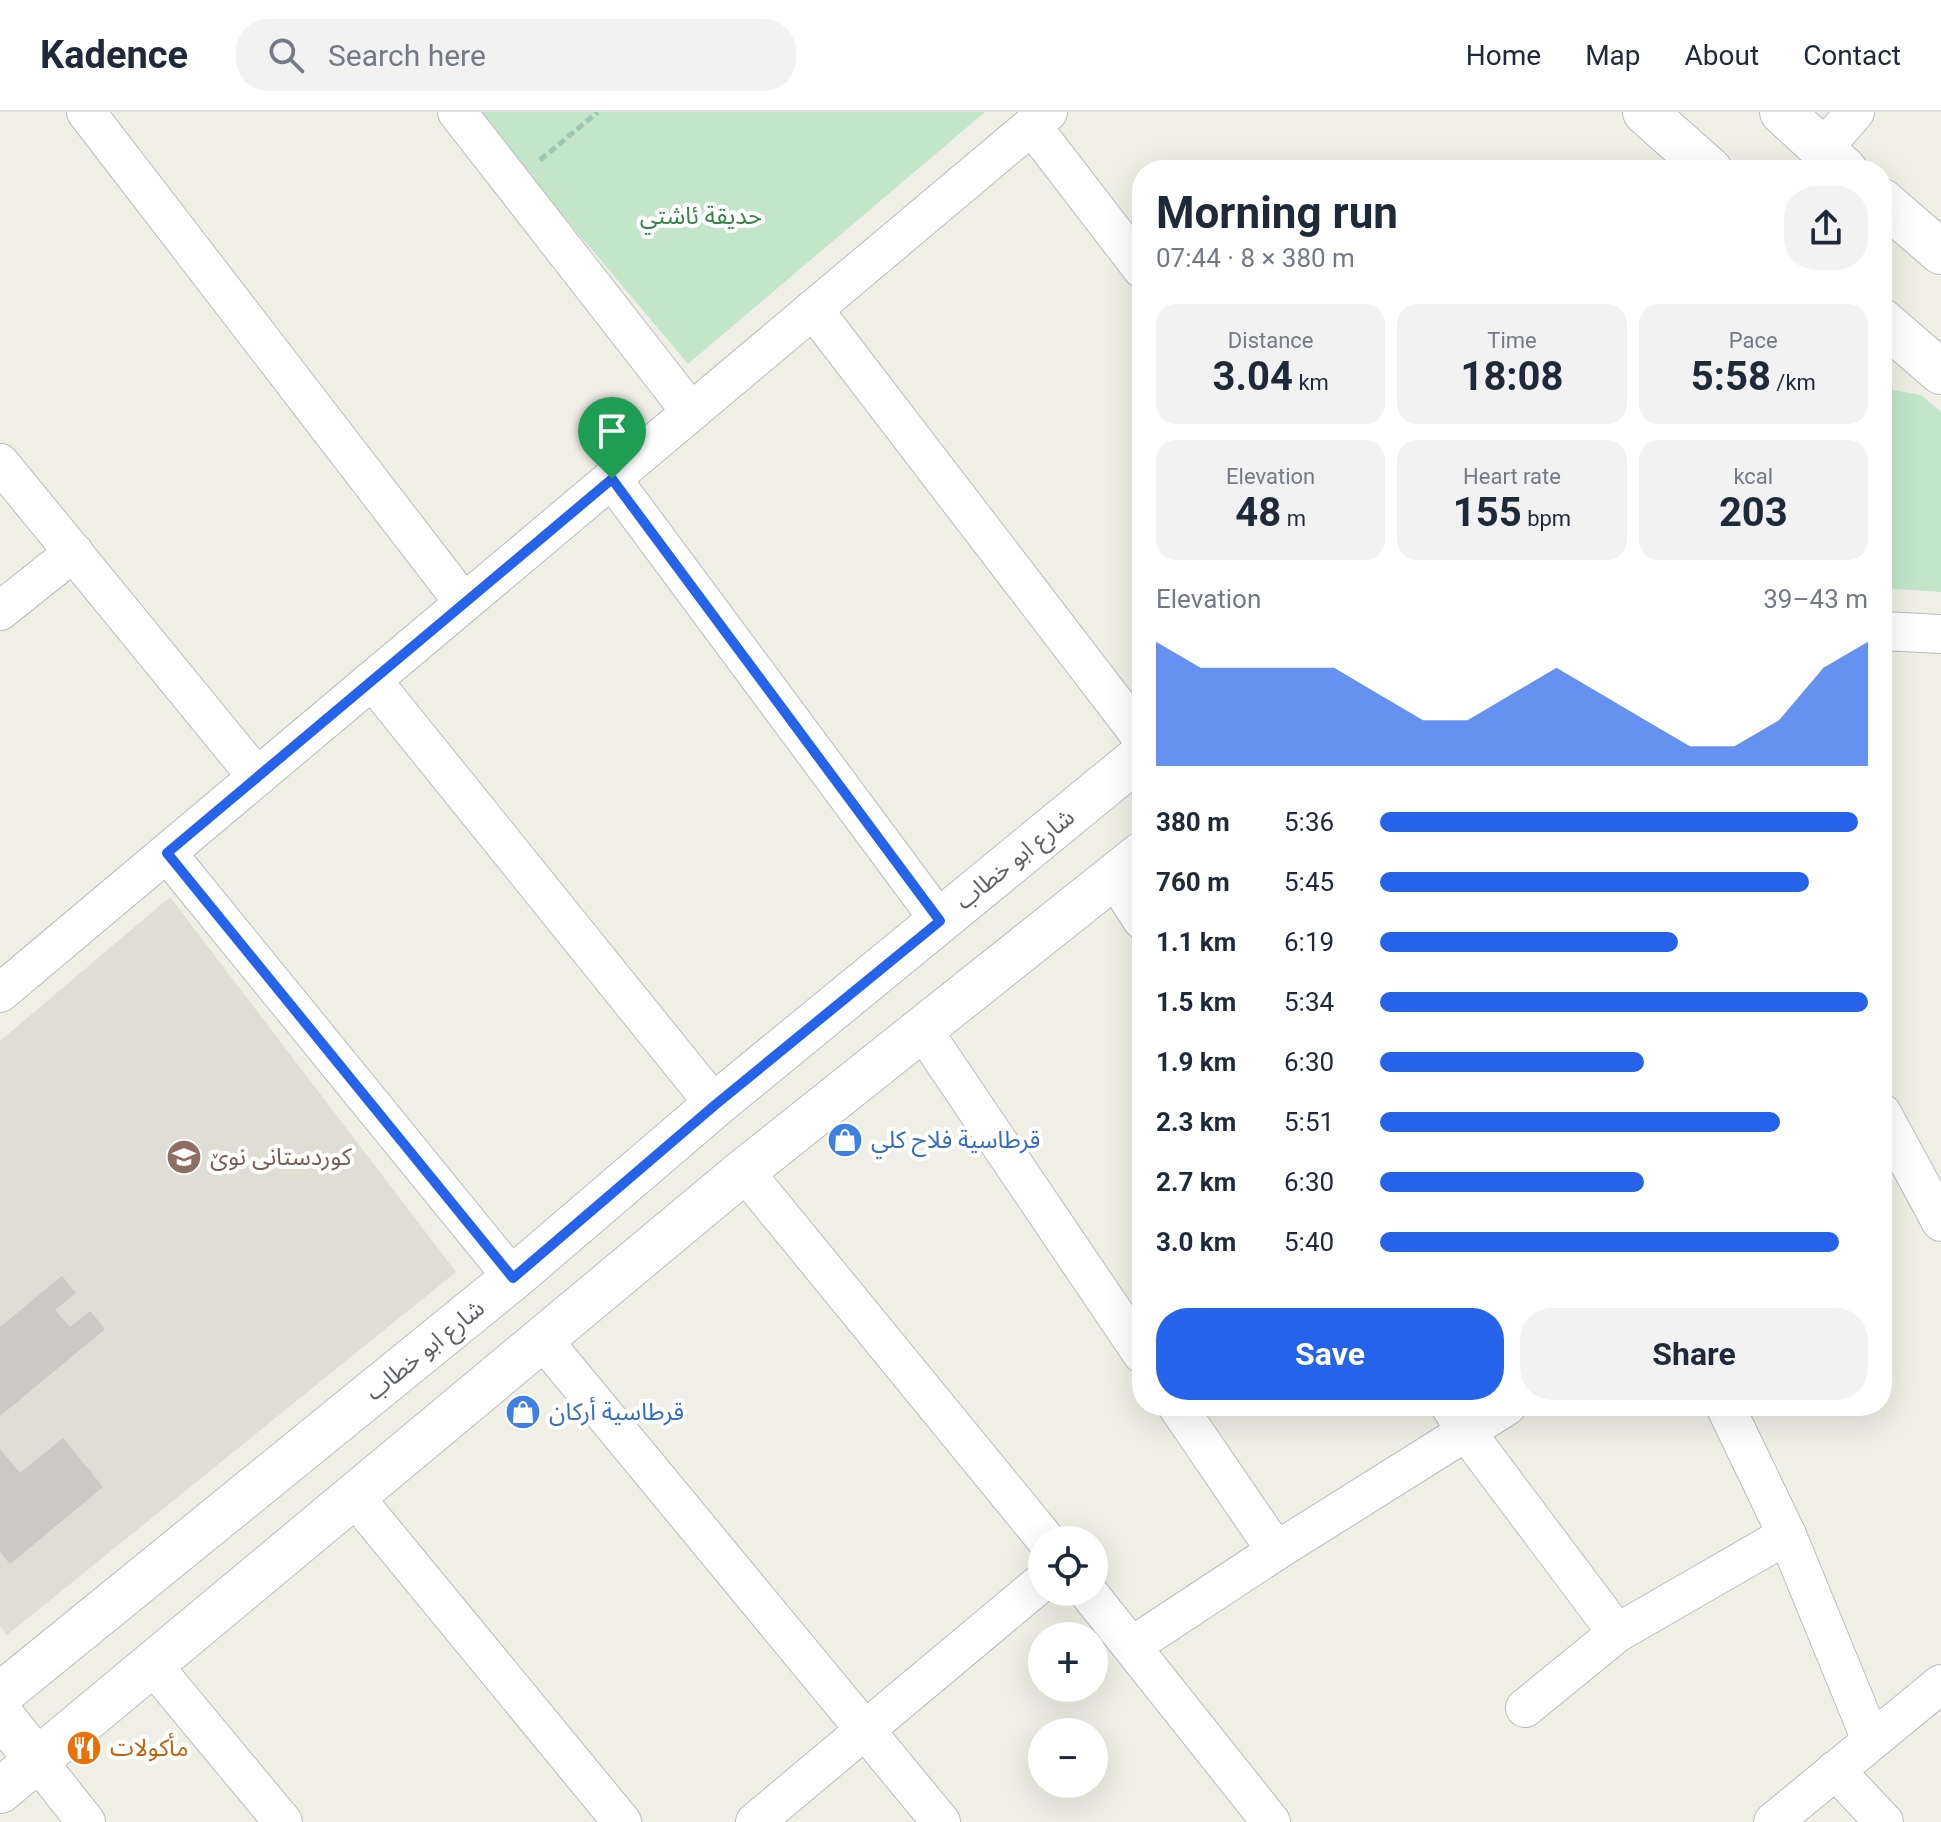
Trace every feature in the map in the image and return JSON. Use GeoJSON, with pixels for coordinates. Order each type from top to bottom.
{"type":"FeatureCollection","features":[{"type":"Feature","properties":{"kind":"main road"},"geometry":{"type":"LineString","coordinates":[[1645,112],[1695,160]]}},
{"type":"Feature","properties":{"kind":"main road"},"geometry":{"type":"LineString","coordinates":[[1782,112],[1834,160]]}},
{"type":"Feature","properties":{"kind":"main road"},"geometry":{"type":"LineString","coordinates":[[1892,210],[1941,252]]}},
{"type":"Feature","properties":{"kind":"main road"},"geometry":{"type":"LineString","coordinates":[[1892,330],[1934,366]]}},
{"type":"Feature","properties":{"kind":"main road"},"geometry":{"type":"LineString","coordinates":[[1892,354],[1934,366]]}},
{"type":"Feature","properties":{"kind":"main road","name":"شارع ابو خطاب"},"geometry":{"type":"LineString","coordinates":[[0,1695],[513,1278],[715,1105],[1132,763]]}},
{"type":"Feature","properties":{"kind":"main road"},"geometry":{"type":"LineString","coordinates":[[0,1791],[744,1171],[1128,865]]}},
{"type":"Feature","properties":{"kind":"main road"},"geometry":{"type":"LineString","coordinates":[[0,1714],[37,1760]]}},
{"type":"Feature","properties":{"kind":"street"},"geometry":{"type":"LineString","coordinates":[[86,112],[464,603]]}},
{"type":"Feature","properties":{"kind":"street"},"geometry":{"type":"LineString","coordinates":[[457,112],[691,412]]}},
{"type":"Feature","properties":{"kind":"street"},"geometry":{"type":"LineString","coordinates":[[1834,160],[1855,112]]}},
{"type":"Feature","properties":{"kind":"street"},"geometry":{"type":"LineString","coordinates":[[0,993],[1040,119],[1132,254]]}},
{"type":"Feature","properties":{"kind":"street"},"geometry":{"type":"LineString","coordinates":[[813,309],[1132,725]]}},
{"type":"Feature","properties":{"kind":"street"},"geometry":{"type":"LineString","coordinates":[[0,463],[257,777]]}},
{"type":"Feature","properties":{"kind":"street"},"geometry":{"type":"LineString","coordinates":[[612,479],[940,921]]}},
{"type":"Feature","properties":{"kind":"street"},"geometry":{"type":"LineString","coordinates":[[0,611],[74,552]]}},
{"type":"Feature","properties":{"kind":"street"},"geometry":{"type":"LineString","coordinates":[[1892,632],[1941,634]]}},
{"type":"Feature","properties":{"kind":"street"},"geometry":{"type":"LineString","coordinates":[[372,680],[715,1105]]}},
{"type":"Feature","properties":{"kind":"street"},"geometry":{"type":"LineString","coordinates":[[167,853],[513,1278]]}},
{"type":"Feature","properties":{"kind":"street"},"geometry":{"type":"LineString","coordinates":[[922,1029],[1132,1339]]}},
{"type":"Feature","properties":{"kind":"street"},"geometry":{"type":"LineString","coordinates":[[1892,1131],[1941,1222]]}},
{"type":"Feature","properties":{"kind":"street"},"geometry":{"type":"LineString","coordinates":[[744,1171],[1035,1526]]}},
{"type":"Feature","properties":{"kind":"street"},"geometry":{"type":"LineString","coordinates":[[542,1339],[941,1822]]}},
{"type":"Feature","properties":{"kind":"street"},"geometry":{"type":"LineString","coordinates":[[1184,1416],[1276,1551]]}},
{"type":"Feature","properties":{"kind":"street"},"geometry":{"type":"LineString","coordinates":[[1730,1416],[1787,1535],[1871,1740]]}},
{"type":"Feature","properties":{"kind":"street"},"geometry":{"type":"LineString","coordinates":[[1132,1646],[1276,1551],[1458,1420],[1617,1633]]}},
{"type":"Feature","properties":{"kind":"street"},"geometry":{"type":"LineString","coordinates":[[353,1495],[622,1822]]}},
{"type":"Feature","properties":{"kind":"street"},"geometry":{"type":"LineString","coordinates":[[1525,1708],[1617,1633],[1787,1535]]}},
{"type":"Feature","properties":{"kind":"street"},"geometry":{"type":"LineString","coordinates":[[755,1822],[1028,1594]]}},
{"type":"Feature","properties":{"kind":"street"},"geometry":{"type":"LineString","coordinates":[[1099,1606],[1271,1822]]}},
{"type":"Feature","properties":{"kind":"street"},"geometry":{"type":"LineString","coordinates":[[151,1663],[283,1822]]}},
{"type":"Feature","properties":{"kind":"street"},"geometry":{"type":"LineString","coordinates":[[1773,1822],[1941,1684]]}},
{"type":"Feature","properties":{"kind":"street"},"geometry":{"type":"LineString","coordinates":[[37,1760],[86,1822]]}},
{"type":"Feature","properties":{"kind":"street"},"geometry":{"type":"LineString","coordinates":[[1835,1770],[1884,1822]]}},
{"type":"Feature","properties":{"kind":"path"},"geometry":{"type":"LineString","coordinates":[[513,183],[598,112]]}},
{"type":"Feature","properties":{"kind":"shaded area","name":"کوردستانی نوێ"},"geometry":{"type":"Polygon","coordinates":[[[170,897],[456,1272],[7,1635],[0,1626],[0,1041],[170,897]]]}},
{"type":"Feature","properties":{"kind":"green space","name":"حديقة ئاشتي"},"geometry":{"type":"Polygon","coordinates":[[[476,112],[985,112],[688,364],[476,112]]]}},
{"type":"Feature","properties":{"kind":"green space"},"geometry":{"type":"Polygon","coordinates":[[[1892,390],[1921,395],[1941,412],[1941,592],[1892,589],[1892,390]]]}},
{"type":"Feature","properties":{"kind":"building"},"geometry":{"type":"Polygon","coordinates":[[[62,1276],[76,1293],[55,1310],[70,1327],[90,1311],[105,1329],[0,1416],[0,1327],[62,1276]]]}},
{"type":"Feature","properties":{"kind":"building"},"geometry":{"type":"Polygon","coordinates":[[[63,1438],[103,1487],[10,1564],[0,1552],[0,1449],[20,1473],[63,1438]]]}},
{"type":"Feature","properties":{"kind":"place","name":"قرطاسية فلاح كلي"},"geometry":{"type":"Point","coordinates":[845,1140]}},
{"type":"Feature","properties":{"kind":"place","name":"کوردستانی نوێ"},"geometry":{"type":"Point","coordinates":[184,1157]}},
{"type":"Feature","properties":{"kind":"place","name":"قرطاسية أركان"},"geometry":{"type":"Point","coordinates":[523,1412]}},
{"type":"Feature","properties":{"kind":"place","name":"مأكولات"},"geometry":{"type":"Point","coordinates":[84,1748]}},
{"type":"Feature","properties":{"kind":"route"},"geometry":{"type":"LineString","coordinates":[[612,479],[940,921],[715,1105],[513,1278],[167,853],[612,479]]}}]}
